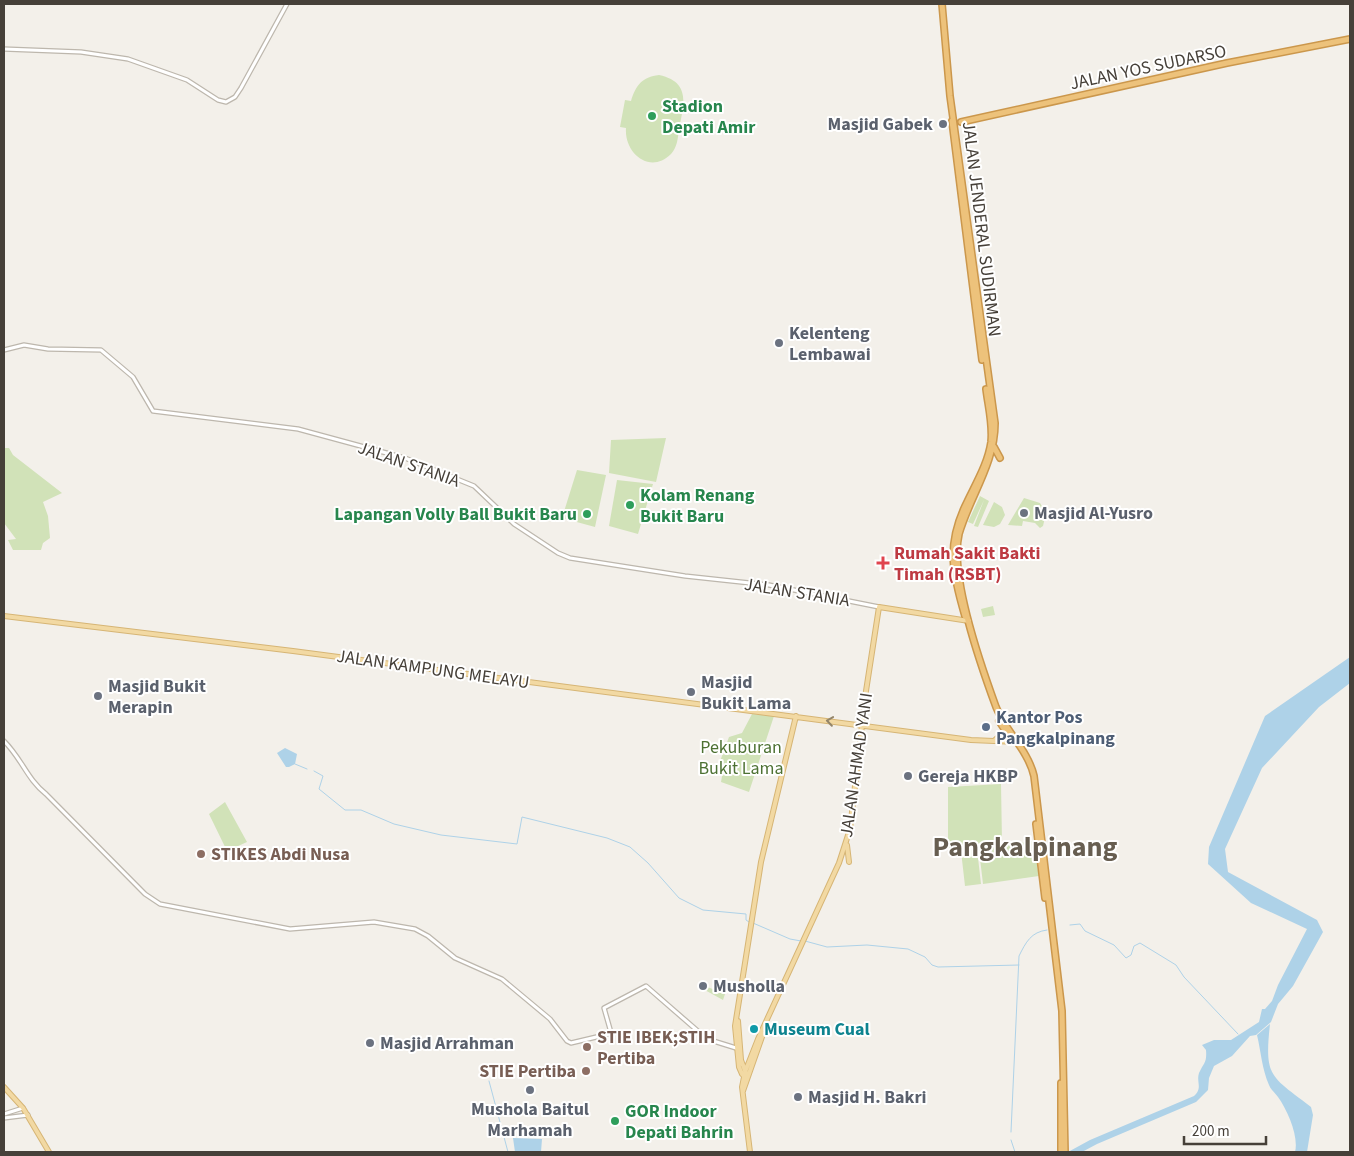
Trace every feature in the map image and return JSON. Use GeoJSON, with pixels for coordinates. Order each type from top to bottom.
{"type":"FeatureCollection","features":[{"type":"Feature","properties":{"kind":"highway","name":"JALAN JENDERAL SUDIRMAN"},"geometry":{"type":"LineString","coordinates":[[942,4],[952,112],[956,123],[967,236],[994,447],[964,520],[956,551],[956,567],[968,621]]}},
{"type":"Feature","properties":{"kind":"highway","name":"JALAN YOS SUDARSO"},"geometry":{"type":"LineString","coordinates":[[956,123],[1227,63],[1350,39]]}},
{"type":"Feature","properties":{"kind":"highway","name":"JALAN JENDERAL SUDIRMAN"},"geometry":{"type":"LineString","coordinates":[[992,421],[991,443],[988,453],[961,514],[952,554],[968,621],[994,705],[1004,731],[1016,743]]}},
{"type":"Feature","properties":{"kind":"highway"},"geometry":{"type":"LineString","coordinates":[[994,447],[1000,458]]}},
{"type":"Feature","properties":{"kind":"highway","name":"JALAN JENDERAL SUDIRMAN"},"geometry":{"type":"LineString","coordinates":[[994,705],[1028,766],[1036,808],[1058,1002],[1063,1152]]}},
{"type":"Feature","properties":{"kind":"main road"},"geometry":{"type":"LineString","coordinates":[[879,607],[968,621]]}},
{"type":"Feature","properties":{"kind":"main road","name":"JALAN AHMAD YANI"},"geometry":{"type":"LineString","coordinates":[[750,1152],[743,1091],[746,1076],[764,1029],[839,862],[851,826],[862,725],[879,607]]}},
{"type":"Feature","properties":{"kind":"main road","name":"JALAN KAMPUNG MELAYU"},"geometry":{"type":"LineString","coordinates":[[4,616],[293,651],[971,740],[995,740],[1016,743]]}},
{"type":"Feature","properties":{"kind":"main road"},"geometry":{"type":"LineString","coordinates":[[746,1076],[739,1067],[735,1026],[738,1017],[751,921],[758,885],[797,716]]}},
{"type":"Feature","properties":{"kind":"main road"},"geometry":{"type":"LineString","coordinates":[[995,740],[1004,731]]}},
{"type":"Feature","properties":{"kind":"main road"},"geometry":{"type":"LineString","coordinates":[[846,840],[849,862]]}},
{"type":"Feature","properties":{"kind":"main road"},"geometry":{"type":"LineString","coordinates":[[738,1017],[740,1048],[746,1076]]}},
{"type":"Feature","properties":{"kind":"main road"},"geometry":{"type":"LineString","coordinates":[[4,1087],[28,1115],[49,1152]]}},
{"type":"Feature","properties":{"kind":"street"},"geometry":{"type":"LineString","coordinates":[[4,49],[81,52],[128,59],[187,80],[218,100],[226,102],[235,97],[242,88],[287,4]]}},
{"type":"Feature","properties":{"kind":"street","name":"JALAN STANIA"},"geometry":{"type":"LineString","coordinates":[[4,350],[24,345],[48,349],[101,350],[133,377],[153,410],[298,429],[405,458],[474,486],[514,524],[558,553],[570,558],[685,576],[769,586],[879,607]]}},
{"type":"Feature","properties":{"kind":"street"},"geometry":{"type":"LineString","coordinates":[[4,741],[21,760],[34,784],[151,898],[160,904],[290,929],[374,922],[415,929],[428,936],[455,958],[502,979],[550,1019],[567,1042],[609,1034],[610,1030],[604,1008],[646,986],[707,1039],[736,1048]]}},
{"type":"Feature","properties":{"kind":"street"},"geometry":{"type":"LineString","coordinates":[[4,1114],[23,1108]]}},
{"type":"Feature","properties":{"kind":"street"},"geometry":{"type":"LineString","coordinates":[[4,1118],[28,1115]]}},
{"type":"Feature","properties":{"kind":"green space","name":"Stadion Depati Amir"},"geometry":{"type":"Polygon","coordinates":[[[659,75],[669,78],[681,89],[683,95],[682,111],[677,143],[673,152],[663,160],[647,162],[634,153],[626,137],[626,128],[620,127],[625,100],[631,101],[635,90],[644,80],[659,75]]]}},
{"type":"Feature","properties":{"kind":"green space"},"geometry":{"type":"Polygon","coordinates":[[[666,438],[656,482],[609,473],[611,440],[666,438]]]}},
{"type":"Feature","properties":{"kind":"green space"},"geometry":{"type":"Polygon","coordinates":[[[4,448],[9,448],[13,455],[62,493],[43,502],[48,516],[50,538],[43,543],[41,550],[13,550],[8,540],[16,539],[4,523],[4,448]]]}},
{"type":"Feature","properties":{"kind":"green space"},"geometry":{"type":"Polygon","coordinates":[[[577,470],[606,475],[595,527],[562,518],[577,470]]]}},
{"type":"Feature","properties":{"kind":"green space","name":"Kolam Renang Bukit Baru"},"geometry":{"type":"Polygon","coordinates":[[[617,480],[653,484],[638,534],[609,526],[617,480]]]}},
{"type":"Feature","properties":{"kind":"green space"},"geometry":{"type":"Polygon","coordinates":[[[980,496],[989,501],[978,527],[974,526],[984,500],[973,524],[968,522],[980,496]]]}},
{"type":"Feature","properties":{"kind":"green space"},"geometry":{"type":"Polygon","coordinates":[[[1024,498],[1040,503],[1046,513],[1043,526],[1040,528],[1035,523],[1023,521],[1022,526],[1008,525],[1024,498]]]}},
{"type":"Feature","properties":{"kind":"green space"},"geometry":{"type":"Polygon","coordinates":[[[994,502],[1002,507],[1005,515],[1000,524],[994,527],[983,525],[994,502]]]}},
{"type":"Feature","properties":{"kind":"green space"},"geometry":{"type":"Polygon","coordinates":[[[993,606],[995,615],[983,617],[981,609],[993,606]]]}},
{"type":"Feature","properties":{"kind":"green space","name":"Pekuburan Bukit Lama"},"geometry":{"type":"Polygon","coordinates":[[[752,714],[774,716],[749,792],[721,782],[724,765],[719,764],[729,737],[742,733],[752,714]]]}},
{"type":"Feature","properties":{"kind":"green space"},"geometry":{"type":"Polygon","coordinates":[[[1001,784],[1002,842],[948,848],[948,787],[1001,784]]]}},
{"type":"Feature","properties":{"kind":"green space"},"geometry":{"type":"Polygon","coordinates":[[[225,802],[247,842],[227,851],[209,814],[225,802]]]}},
{"type":"Feature","properties":{"kind":"green space"},"geometry":{"type":"Polygon","coordinates":[[[1033,841],[1039,876],[983,884],[979,850],[1033,841]]]}},
{"type":"Feature","properties":{"kind":"green space"},"geometry":{"type":"Polygon","coordinates":[[[977,849],[981,884],[965,886],[961,851],[977,849]]]}},
{"type":"Feature","properties":{"kind":"green space"},"geometry":{"type":"Polygon","coordinates":[[[705,986],[725,994],[723,1000],[703,989],[705,986]]]}},
{"type":"Feature","properties":{"kind":"water"},"geometry":{"type":"Polygon","coordinates":[[[1350,657],[1350,683],[1319,707],[1262,768],[1225,849],[1228,872],[1317,920],[1323,932],[1293,986],[1278,1004],[1271,1022],[1256,1035],[1250,1036],[1232,1056],[1214,1066],[1209,1078],[1208,1090],[1196,1102],[1082,1152],[1068,1152],[1090,1140],[1194,1096],[1199,1088],[1198,1076],[1206,1058],[1206,1050],[1202,1045],[1214,1040],[1231,1040],[1259,1022],[1262,1009],[1265,1009],[1272,1001],[1278,985],[1307,929],[1251,903],[1208,864],[1209,847],[1265,716],[1350,657]]]}},
{"type":"Feature","properties":{"kind":"water"},"geometry":{"type":"Polygon","coordinates":[[[285,748],[297,754],[295,764],[289,767],[286,767],[277,753],[285,748]]]}},
{"type":"Feature","properties":{"kind":"water"},"geometry":{"type":"Polygon","coordinates":[[[1270,1024],[1268,1055],[1273,1074],[1287,1089],[1311,1107],[1313,1115],[1307,1152],[1295,1152],[1296,1146],[1292,1124],[1282,1103],[1270,1087],[1265,1073],[1257,1035],[1270,1024]]]}},
{"type":"Feature","properties":{"kind":"water"},"geometry":{"type":"Polygon","coordinates":[[[513,1138],[542,1139],[541,1152],[515,1152],[513,1138]]]}},
{"type":"Feature","properties":{"kind":"waterway"},"geometry":{"type":"LineString","coordinates":[[295,764],[307,769]]}},
{"type":"Feature","properties":{"kind":"waterway"},"geometry":{"type":"LineString","coordinates":[[314,771],[323,776],[319,789],[345,810],[361,810],[394,824],[441,835],[517,844],[522,817],[607,838],[630,847],[648,863],[679,898],[703,910],[746,914],[746,920],[749,922]]}},
{"type":"Feature","properties":{"kind":"waterway"},"geometry":{"type":"LineString","coordinates":[[753,923],[790,939],[801,941]]}},
{"type":"Feature","properties":{"kind":"waterway"},"geometry":{"type":"LineString","coordinates":[[1070,925],[1080,924],[1085,931],[1114,945],[1126,958],[1131,955],[1134,946],[1140,943],[1176,965],[1184,977],[1238,1034]]}},
{"type":"Feature","properties":{"kind":"waterway"},"geometry":{"type":"LineString","coordinates":[[1011,1132],[1019,956],[1033,935],[1047,930]]}},
{"type":"Feature","properties":{"kind":"waterway"},"geometry":{"type":"LineString","coordinates":[[805,941],[827,947],[867,945],[908,949],[925,957],[932,965],[938,967],[1019,965]]}},
{"type":"Feature","properties":{"kind":"waterway"},"geometry":{"type":"LineString","coordinates":[[489,1081],[508,1152]]}},
{"type":"Feature","properties":{"kind":"waterway"},"geometry":{"type":"LineString","coordinates":[[1011,1140],[1015,1152]]}},
{"type":"Feature","properties":{"kind":"place","name":"Stadion Depati Amir"},"geometry":{"type":"Point","coordinates":[652,116]}},
{"type":"Feature","properties":{"kind":"place","name":"Masjid Gabek"},"geometry":{"type":"Point","coordinates":[943,124]}},
{"type":"Feature","properties":{"kind":"place","name":"Kelenteng Lembawai"},"geometry":{"type":"Point","coordinates":[779,343]}},
{"type":"Feature","properties":{"kind":"place","name":"Kolam Renang Bukit Baru"},"geometry":{"type":"Point","coordinates":[630,505]}},
{"type":"Feature","properties":{"kind":"place","name":"Masjid Al-Yusro"},"geometry":{"type":"Point","coordinates":[1024,513]}},
{"type":"Feature","properties":{"kind":"place","name":"Lapangan Volly Ball Bukit Baru"},"geometry":{"type":"Point","coordinates":[587,514]}},
{"type":"Feature","properties":{"kind":"place","name":"Rumah Sakit Bakti Timah (RSBT)"},"geometry":{"type":"Point","coordinates":[883,563]}},
{"type":"Feature","properties":{"kind":"place","name":"Masjid Bukit Lama"},"geometry":{"type":"Point","coordinates":[691,692]}},
{"type":"Feature","properties":{"kind":"place","name":"Masjid Bukit Merapin"},"geometry":{"type":"Point","coordinates":[98,696]}},
{"type":"Feature","properties":{"kind":"place","name":"Kantor Pos Pangkalpinang"},"geometry":{"type":"Point","coordinates":[986,727]}},
{"type":"Feature","properties":{"kind":"place","name":"Gereja HKBP"},"geometry":{"type":"Point","coordinates":[908,776]}},
{"type":"Feature","properties":{"kind":"place","name":"STIKES Abdi Nusa"},"geometry":{"type":"Point","coordinates":[201,854]}},
{"type":"Feature","properties":{"kind":"place","name":"Musholla"},"geometry":{"type":"Point","coordinates":[703,986]}},
{"type":"Feature","properties":{"kind":"place","name":"Museum Cual"},"geometry":{"type":"Point","coordinates":[754,1029]}},
{"type":"Feature","properties":{"kind":"place","name":"Masjid Arrahman"},"geometry":{"type":"Point","coordinates":[370,1043]}},
{"type":"Feature","properties":{"kind":"place","name":"STIE IBEK;STIH Pertiba"},"geometry":{"type":"Point","coordinates":[587,1047]}},
{"type":"Feature","properties":{"kind":"place","name":"STIE Pertiba"},"geometry":{"type":"Point","coordinates":[586,1071]}},
{"type":"Feature","properties":{"kind":"place","name":"Mushola Baitul Marhamah"},"geometry":{"type":"Point","coordinates":[530,1090]}},
{"type":"Feature","properties":{"kind":"place","name":"Masjid H. Bakri"},"geometry":{"type":"Point","coordinates":[798,1097]}},
{"type":"Feature","properties":{"kind":"place","name":"GOR Indoor Depati Bahrin"},"geometry":{"type":"Point","coordinates":[615,1121]}},
{"type":"Feature","properties":{"kind":"district","name":"Pangkalpinang"},"geometry":{"type":"Point","coordinates":[1025,846]}}]}
